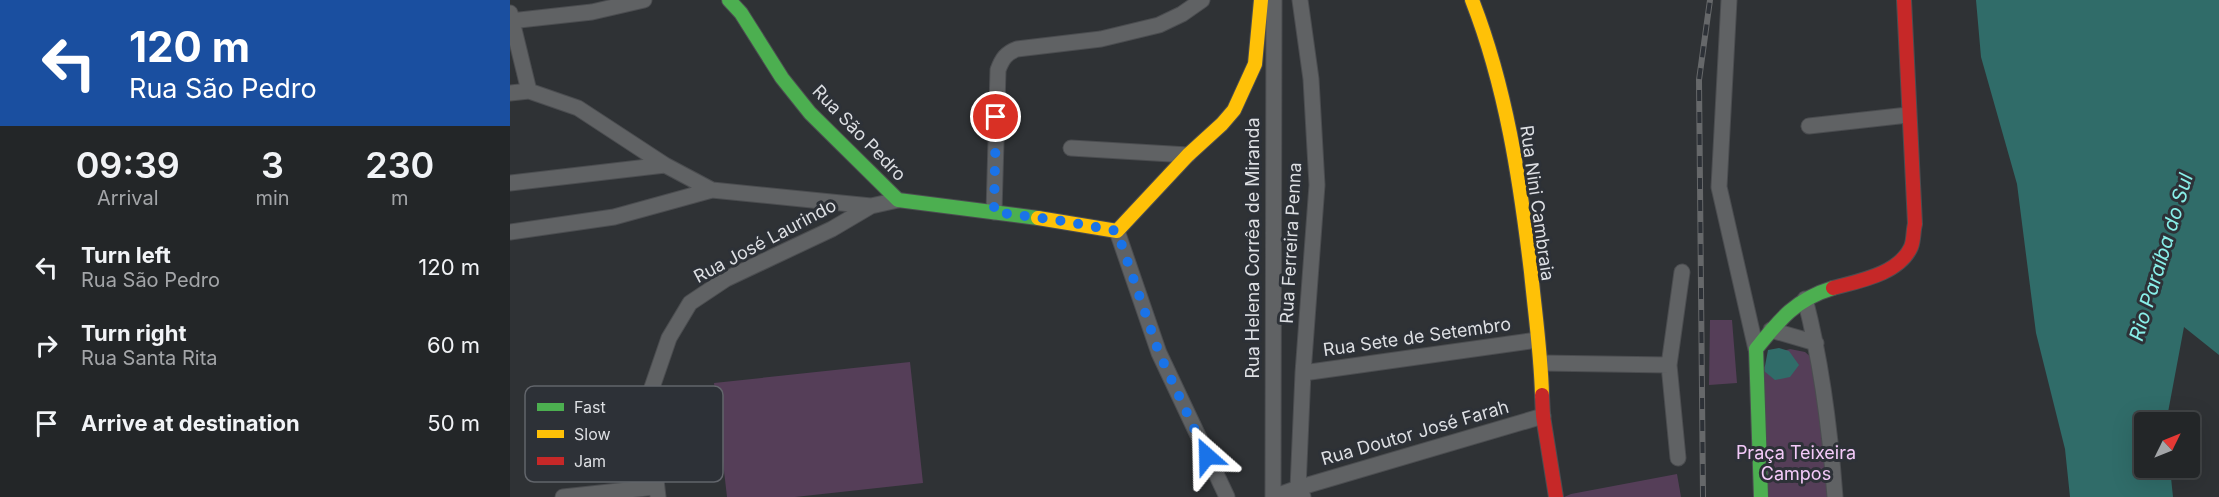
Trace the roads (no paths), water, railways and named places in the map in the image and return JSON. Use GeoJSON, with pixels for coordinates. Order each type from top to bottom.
{"type":"FeatureCollection","features":[{"type":"Feature","properties":{"kind":"street"},"geometry":{"type":"LineString","coordinates":[[529,91],[511,19],[644,0]]}},
{"type":"Feature","properties":{"kind":"street","name":"Rua São Pedro"},"geometry":{"type":"LineString","coordinates":[[729,0],[741,13],[782,78],[810,112],[898,200],[1057,220],[1117,231]]}},
{"type":"Feature","properties":{"kind":"street"},"geometry":{"type":"LineString","coordinates":[[994,212],[998,70],[1002,59],[1009,52],[1017,49],[1101,39],[1159,25],[1182,14],[1202,0]]}},
{"type":"Feature","properties":{"kind":"street"},"geometry":{"type":"LineString","coordinates":[[1227,497],[1159,353],[1117,231],[1188,154],[1229,118],[1255,64],[1261,0]]}},
{"type":"Feature","properties":{"kind":"street","name":"Rua Helena Corrêa de Miranda"},"geometry":{"type":"LineString","coordinates":[[1273,497],[1274,0]]}},
{"type":"Feature","properties":{"kind":"street","name":"Rua Ferreira Penna"},"geometry":{"type":"LineString","coordinates":[[1300,0],[1311,79],[1317,185],[1304,373],[1301,492]]}},
{"type":"Feature","properties":{"kind":"street","name":"Rua Nini Cambraia"},"geometry":{"type":"LineString","coordinates":[[1472,0],[1499,80],[1523,207],[1541,363],[1543,416],[1556,497]]}},
{"type":"Feature","properties":{"kind":"street"},"geometry":{"type":"LineString","coordinates":[[1729,0],[1719,187],[1756,350],[1761,497]]}},
{"type":"Feature","properties":{"kind":"street"},"geometry":{"type":"LineString","coordinates":[[1756,350],[1771,330],[1805,299],[1887,270],[1904,257],[1911,246],[1915,224],[1904,0]]}},
{"type":"Feature","properties":{"kind":"street"},"geometry":{"type":"LineString","coordinates":[[510,93],[529,91],[578,108],[665,165],[712,190]]}},
{"type":"Feature","properties":{"kind":"street"},"geometry":{"type":"LineString","coordinates":[[1809,126],[1908,115]]}},
{"type":"Feature","properties":{"kind":"street"},"geometry":{"type":"LineString","coordinates":[[1071,148],[1188,154]]}},
{"type":"Feature","properties":{"kind":"street"},"geometry":{"type":"LineString","coordinates":[[510,183],[665,165]]}},
{"type":"Feature","properties":{"kind":"street"},"geometry":{"type":"LineString","coordinates":[[510,232],[614,217],[712,190],[871,206],[898,200]]}},
{"type":"Feature","properties":{"kind":"street","name":"Rua José Laurindo"},"geometry":{"type":"LineString","coordinates":[[653,386],[669,338],[690,303],[726,279],[832,229],[871,206]]}},
{"type":"Feature","properties":{"kind":"street"},"geometry":{"type":"LineString","coordinates":[[1678,458],[1669,365],[1682,272]]}},
{"type":"Feature","properties":{"kind":"street"},"geometry":{"type":"LineString","coordinates":[[1805,299],[1816,343],[1831,449],[1835,497]]}},
{"type":"Feature","properties":{"kind":"street"},"geometry":{"type":"LineString","coordinates":[[1771,330],[1816,343]]}},
{"type":"Feature","properties":{"kind":"street","name":"Rua Sete de Setembro"},"geometry":{"type":"LineString","coordinates":[[1304,373],[1537,340]]}},
{"type":"Feature","properties":{"kind":"street"},"geometry":{"type":"LineString","coordinates":[[1541,363],[1669,365]]}},
{"type":"Feature","properties":{"kind":"street","name":"Rua Doutor José Farah"},"geometry":{"type":"LineString","coordinates":[[1273,497],[1301,492],[1543,416]]}},
{"type":"Feature","properties":{"kind":"street"},"geometry":{"type":"LineString","coordinates":[[563,497],[649,492]]}},
{"type":"Feature","properties":{"kind":"water","name":"Rio Paraíba do Sul"},"geometry":{"type":"Polygon","coordinates":[[[1976,0],[2219,0],[2219,355],[2184,327],[2168,412],[2134,412],[2134,478],[2171,478],[2173,497],[2070,497],[2065,449],[2036,333],[2017,184],[1981,57],[1976,0]]]}},
{"type":"Feature","properties":{"kind":"water"},"geometry":{"type":"Polygon","coordinates":[[[1779,348],[1789,351],[1799,365],[1790,377],[1775,380],[1764,371],[1768,350],[1779,348]]]}},
{"type":"Feature","properties":{"kind":"railway"},"geometry":{"type":"LineString","coordinates":[[1703,497],[1699,80],[1710,0]]}},
{"type":"Feature","properties":{"kind":"park label","name":"Praça Teixeira Campos"},"geometry":{"type":"Point","coordinates":[1796,463]}}]}
